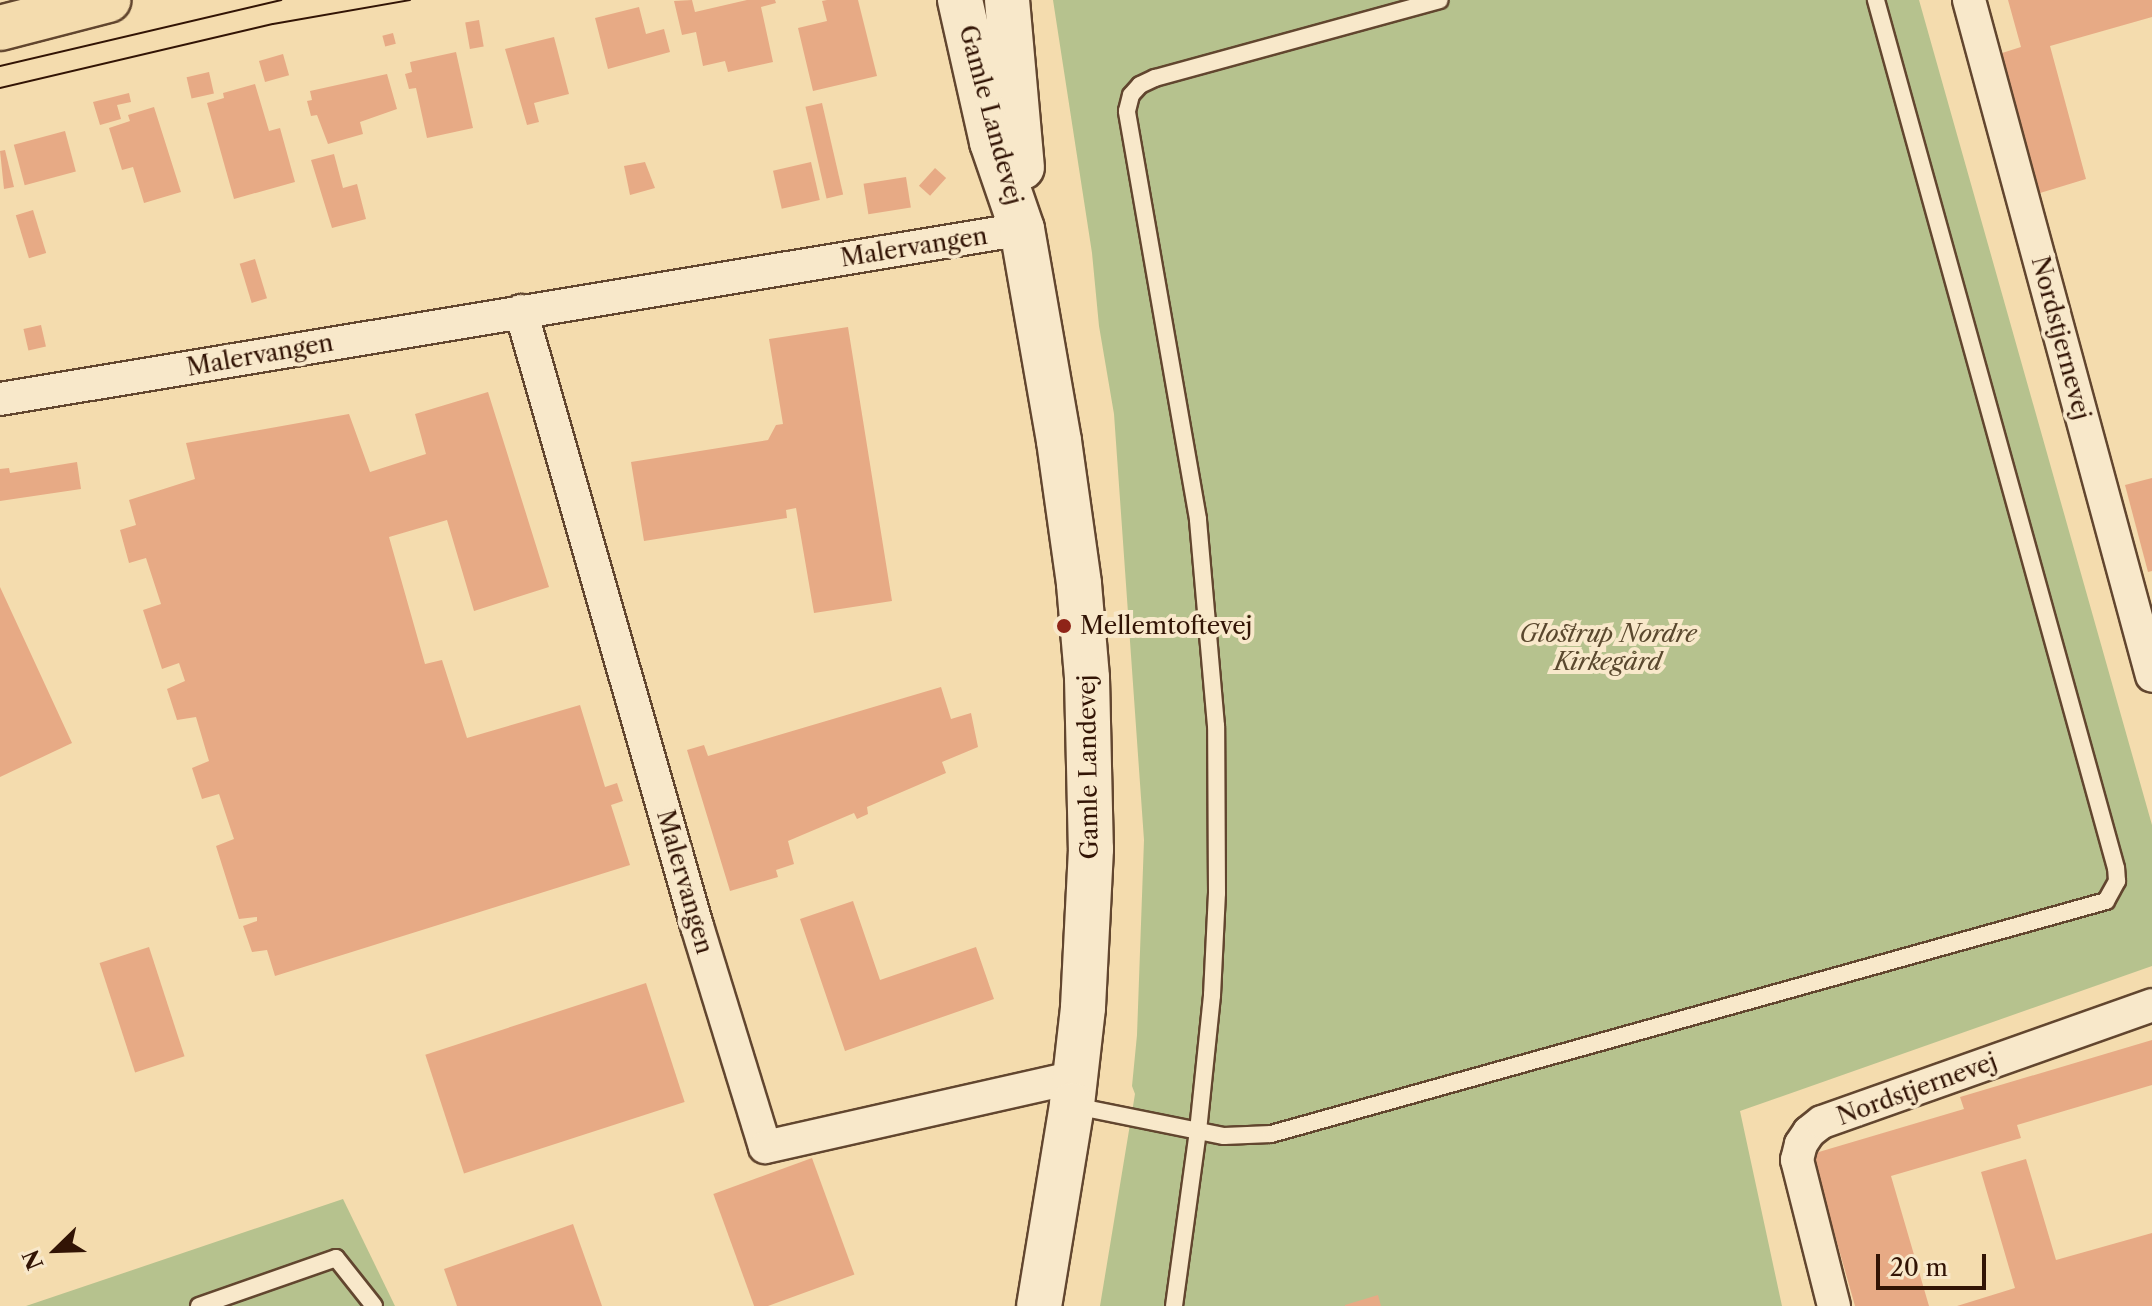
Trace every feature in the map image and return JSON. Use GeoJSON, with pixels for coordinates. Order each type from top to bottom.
{"type":"FeatureCollection","features":[{"type":"Feature","properties":{"kind":"main road"},"geometry":{"type":"LineString","coordinates":[[0,28],[108,0]]}},
{"type":"Feature","properties":{"kind":"street","name":"Gamle Landevej"},"geometry":{"type":"LineString","coordinates":[[960,0],[992,142],[1022,229],[1059,441],[1079,584],[1087,678],[1091,865],[1074,1091],[1039,1306]]}},
{"type":"Feature","properties":{"kind":"street","name":"Gamle Landevej"},"geometry":{"type":"LineString","coordinates":[[1007,0],[1022,175],[1022,229]]}},
{"type":"Feature","properties":{"kind":"street","name":"Nordstjernevej"},"geometry":{"type":"LineString","coordinates":[[1969,0],[2152,676]]}},
{"type":"Feature","properties":{"kind":"street","name":"Malervangen"},"geometry":{"type":"LineString","coordinates":[[0,399],[1022,229]]}},
{"type":"Feature","properties":{"kind":"street","name":"Malervangen"},"geometry":{"type":"LineString","coordinates":[[521,311],[697,926],[765,1147],[1074,1091]]}},
{"type":"Feature","properties":{"kind":"street","name":"Nordstjernevej"},"geometry":{"type":"LineString","coordinates":[[1834,1306],[1797,1160],[1801,1144],[1809,1132],[1822,1122],[2152,1005]]}},
{"type":"Feature","properties":{"kind":"lane"},"geometry":{"type":"LineString","coordinates":[[1174,1306],[1198,1131],[1212,995],[1217,893],[1213,681],[1198,519],[1127,111],[1131,95],[1140,85],[1155,78],[1440,0]]}},
{"type":"Feature","properties":{"kind":"lane"},"geometry":{"type":"LineString","coordinates":[[1074,1091],[1198,1131],[1245,1137],[1271,1134],[2095,907],[2112,892],[2117,881],[2116,868],[1876,0]]}},
{"type":"Feature","properties":{"kind":"lane"},"geometry":{"type":"LineString","coordinates":[[199,1306],[336,1258],[374,1306]]}},
{"type":"Feature","properties":{"kind":"green space","name":"Glostrup Nordre Kirkegård"},"geometry":{"type":"Polygon","coordinates":[[[1053,0],[1919,0],[2152,825],[2152,966],[1740,1111],[1782,1306],[1100,1306],[1135,1094],[1132,1086],[1137,1035],[1144,840],[1114,414],[1053,0]]]}},
{"type":"Feature","properties":{"kind":"green space"},"geometry":{"type":"Polygon","coordinates":[[[343,1199],[395,1306],[26,1306],[343,1199]]]}},
{"type":"Feature","properties":{"kind":"building"},"geometry":{"type":"Polygon","coordinates":[[[692,0],[695,12],[747,0],[775,0],[776,3],[761,7],[773,62],[728,72],[725,61],[703,66],[696,32],[682,35],[674,1],[692,0]]]}},
{"type":"Feature","properties":{"kind":"building"},"geometry":{"type":"Polygon","coordinates":[[[858,0],[877,76],[813,91],[798,28],[827,21],[822,1],[858,0]]]}},
{"type":"Feature","properties":{"kind":"building"},"geometry":{"type":"Polygon","coordinates":[[[2008,0],[2152,0],[2152,17],[2050,46],[2086,179],[2040,193],[2002,53],[2021,47],[2008,0]]]}},
{"type":"Feature","properties":{"kind":"building"},"geometry":{"type":"Polygon","coordinates":[[[639,7],[646,34],[664,29],[670,52],[608,69],[595,18],[639,7]]]}},
{"type":"Feature","properties":{"kind":"building"},"geometry":{"type":"Polygon","coordinates":[[[479,20],[484,47],[470,49],[465,22],[479,20]]]}},
{"type":"Feature","properties":{"kind":"building"},"geometry":{"type":"Polygon","coordinates":[[[393,33],[396,44],[385,46],[382,36],[393,33]]]}},
{"type":"Feature","properties":{"kind":"building"},"geometry":{"type":"Polygon","coordinates":[[[554,37],[569,94],[534,103],[539,122],[527,125],[505,49],[554,37]]]}},
{"type":"Feature","properties":{"kind":"building"},"geometry":{"type":"Polygon","coordinates":[[[456,52],[473,128],[427,138],[416,88],[409,89],[405,74],[412,72],[410,62],[456,52]]]}},
{"type":"Feature","properties":{"kind":"building"},"geometry":{"type":"Polygon","coordinates":[[[283,54],[289,75],[265,82],[259,61],[283,54]]]}},
{"type":"Feature","properties":{"kind":"building"},"geometry":{"type":"Polygon","coordinates":[[[209,72],[214,93],[192,99],[187,77],[209,72]]]}},
{"type":"Feature","properties":{"kind":"building"},"geometry":{"type":"Polygon","coordinates":[[[387,74],[397,109],[360,122],[363,134],[328,144],[317,115],[311,116],[307,101],[312,100],[310,91],[387,74]]]}},
{"type":"Feature","properties":{"kind":"building"},"geometry":{"type":"Polygon","coordinates":[[[255,84],[269,131],[280,128],[295,182],[234,199],[207,103],[224,98],[223,93],[255,84]]]}},
{"type":"Feature","properties":{"kind":"building"},"geometry":{"type":"Polygon","coordinates":[[[129,93],[131,102],[117,105],[121,119],[100,125],[93,102],[129,93]]]}},
{"type":"Feature","properties":{"kind":"building"},"geometry":{"type":"Polygon","coordinates":[[[822,103],[843,195],[827,198],[805,107],[822,103]]]}},
{"type":"Feature","properties":{"kind":"building"},"geometry":{"type":"Polygon","coordinates":[[[154,107],[181,192],[144,203],[133,167],[122,170],[109,128],[130,121],[128,115],[154,107]]]}},
{"type":"Feature","properties":{"kind":"building"},"geometry":{"type":"Polygon","coordinates":[[[65,131],[76,172],[25,185],[14,145],[65,131]]]}},
{"type":"Feature","properties":{"kind":"building"},"geometry":{"type":"Polygon","coordinates":[[[5,150],[14,187],[4,189],[0,151],[5,150]]]}},
{"type":"Feature","properties":{"kind":"building"},"geometry":{"type":"Polygon","coordinates":[[[334,154],[343,188],[357,184],[366,219],[332,228],[311,160],[334,154]]]}},
{"type":"Feature","properties":{"kind":"building"},"geometry":{"type":"Polygon","coordinates":[[[645,162],[655,188],[630,195],[624,166],[645,162]]]}},
{"type":"Feature","properties":{"kind":"building"},"geometry":{"type":"Polygon","coordinates":[[[811,162],[820,200],[782,209],[773,171],[811,162]]]}},
{"type":"Feature","properties":{"kind":"building"},"geometry":{"type":"Polygon","coordinates":[[[935,168],[946,178],[930,196],[919,186],[935,168]]]}},
{"type":"Feature","properties":{"kind":"building"},"geometry":{"type":"Polygon","coordinates":[[[906,177],[911,208],[868,214],[864,184],[906,177]]]}},
{"type":"Feature","properties":{"kind":"building"},"geometry":{"type":"Polygon","coordinates":[[[33,210],[46,253],[29,258],[16,215],[33,210]]]}},
{"type":"Feature","properties":{"kind":"building"},"geometry":{"type":"Polygon","coordinates":[[[255,259],[267,298],[252,303],[240,264],[255,259]]]}},
{"type":"Feature","properties":{"kind":"building"},"geometry":{"type":"Polygon","coordinates":[[[41,325],[46,346],[28,350],[23,329],[41,325]]]}},
{"type":"Feature","properties":{"kind":"building"},"geometry":{"type":"Polygon","coordinates":[[[848,327],[892,601],[814,613],[796,508],[786,510],[787,518],[644,541],[631,462],[768,440],[776,425],[783,424],[769,339],[848,327]]]}},
{"type":"Feature","properties":{"kind":"building"},"geometry":{"type":"Polygon","coordinates":[[[488,392],[549,587],[474,611],[447,520],[389,537],[425,664],[442,660],[467,738],[580,705],[605,787],[617,783],[623,801],[611,805],[630,865],[275,976],[267,950],[252,952],[243,926],[257,921],[257,917],[239,919],[216,846],[234,839],[219,794],[202,799],[192,768],[209,761],[196,717],[177,720],[167,689],[185,681],[179,663],[162,669],[143,610],[161,604],[146,558],[129,563],[120,530],[136,525],[129,500],[195,479],[186,443],[349,414],[370,472],[426,454],[415,414],[488,392]]]}},
{"type":"Feature","properties":{"kind":"building"},"geometry":{"type":"Polygon","coordinates":[[[77,462],[81,489],[0,501],[0,469],[9,468],[10,473],[77,462]]]}},
{"type":"Feature","properties":{"kind":"building"},"geometry":{"type":"Polygon","coordinates":[[[2152,478],[2152,571],[2148,572],[2125,485],[2152,478]]]}},
{"type":"Feature","properties":{"kind":"building"},"geometry":{"type":"Polygon","coordinates":[[[0,587],[72,743],[0,777],[0,587]]]}},
{"type":"Feature","properties":{"kind":"building"},"geometry":{"type":"Polygon","coordinates":[[[941,687],[951,719],[971,713],[978,747],[942,762],[946,773],[867,807],[868,814],[857,819],[854,813],[788,841],[794,864],[776,870],[778,877],[730,891],[687,750],[704,745],[708,756],[941,687]]]}},
{"type":"Feature","properties":{"kind":"building"},"geometry":{"type":"Polygon","coordinates":[[[853,901],[880,980],[976,947],[994,999],[845,1051],[800,919],[853,901]]]}},
{"type":"Feature","properties":{"kind":"building"},"geometry":{"type":"Polygon","coordinates":[[[149,947],[185,1056],[135,1072],[100,963],[149,947]]]}},
{"type":"Feature","properties":{"kind":"building"},"geometry":{"type":"Polygon","coordinates":[[[646,983],[685,1102],[464,1174],[425,1055],[646,983]]]}},
{"type":"Feature","properties":{"kind":"building"},"geometry":{"type":"Polygon","coordinates":[[[2152,1040],[2152,1085],[2017,1125],[2021,1138],[1891,1176],[1929,1306],[1855,1306],[1812,1154],[1964,1109],[1960,1097],[2152,1040]]]}},
{"type":"Feature","properties":{"kind":"building"},"geometry":{"type":"Polygon","coordinates":[[[812,1158],[854,1275],[768,1306],[754,1306],[713,1194],[812,1158]]]}},
{"type":"Feature","properties":{"kind":"building"},"geometry":{"type":"Polygon","coordinates":[[[2026,1159],[2056,1260],[2152,1233],[2152,1306],[1957,1306],[2015,1288],[1981,1172],[2026,1159]]]}},
{"type":"Feature","properties":{"kind":"building"},"geometry":{"type":"Polygon","coordinates":[[[573,1224],[602,1306],[457,1306],[444,1269],[573,1224]]]}},
{"type":"Feature","properties":{"kind":"building"},"geometry":{"type":"Polygon","coordinates":[[[1378,1295],[1381,1306],[1345,1306],[1345,1305],[1378,1295]]]}},
{"type":"Feature","properties":{"kind":"tram line"},"geometry":{"type":"LineString","coordinates":[[0,66],[281,0]]}},
{"type":"Feature","properties":{"kind":"tram line"},"geometry":{"type":"LineString","coordinates":[[0,88],[273,24],[410,0]]}},
{"type":"Feature","properties":{"kind":"place","name":"Mellemtoftevej"},"geometry":{"type":"Point","coordinates":[1064,626]}}]}
